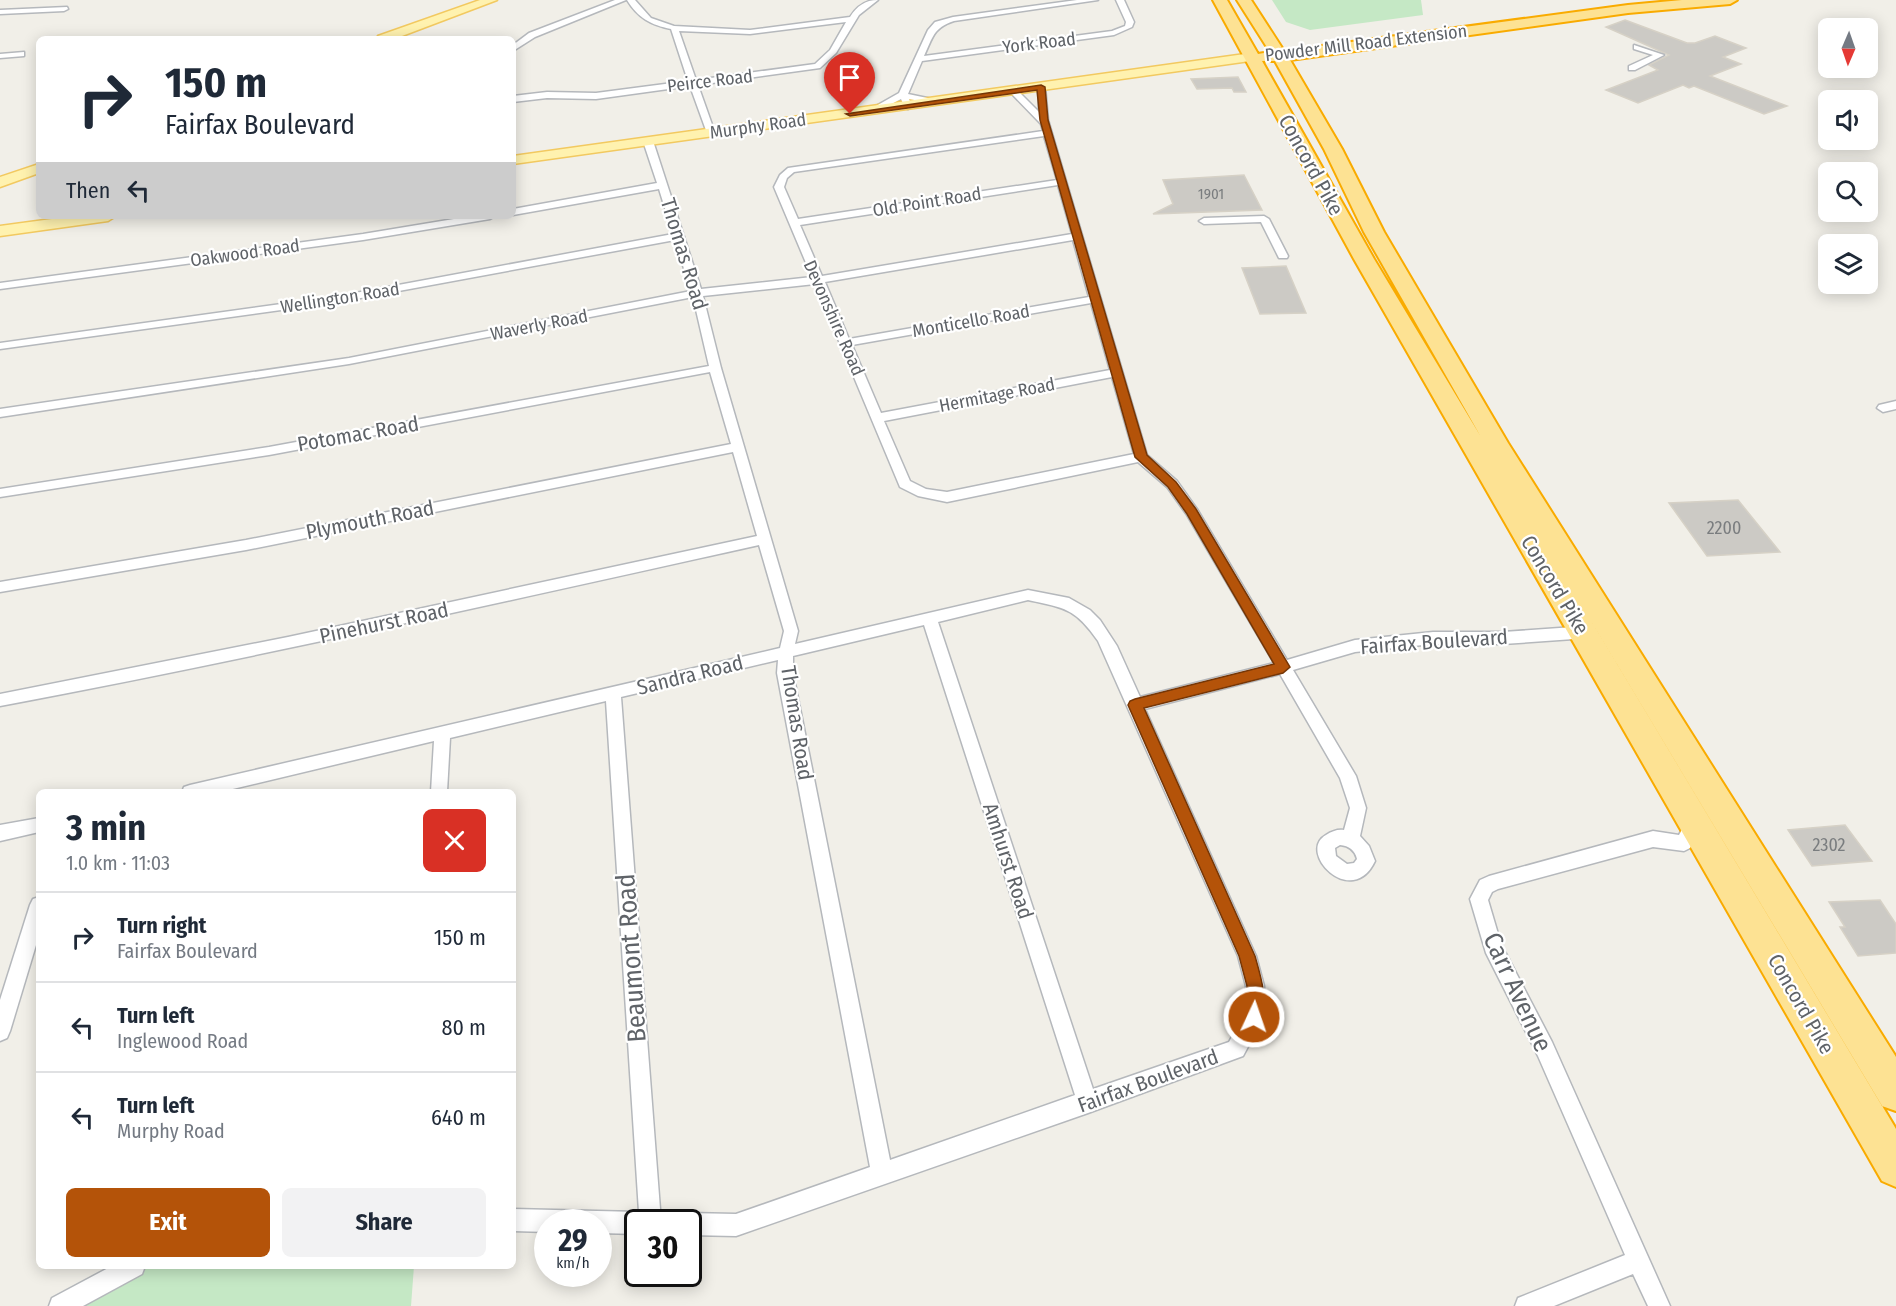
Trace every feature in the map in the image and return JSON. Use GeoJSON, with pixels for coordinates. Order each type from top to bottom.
{"type":"FeatureCollection","features":[{"type":"Feature","properties":{"kind":"highway","name":"Concord Pike"},"geometry":{"type":"LineString","coordinates":[[1220,0],[1555,588],[1597,631],[1896,1092]]}},
{"type":"Feature","properties":{"kind":"highway"},"geometry":{"type":"LineString","coordinates":[[1244,0],[1261,24],[1284,46],[1332,46]]}},
{"type":"Feature","properties":{"kind":"highway","name":"Powder Mill Road Extension"},"geometry":{"type":"LineString","coordinates":[[1332,46],[1643,0]]}},
{"type":"Feature","properties":{"kind":"highway","name":"Powder Mill Road Extension"},"geometry":{"type":"LineString","coordinates":[[1252,57],[1284,46],[1332,46],[1628,9],[1731,0]]}},
{"type":"Feature","properties":{"kind":"highway","name":"Concord Pike"},"geometry":{"type":"LineString","coordinates":[[1284,46],[1299,92],[1333,149],[1374,232],[1496,443],[1695,821],[1896,1167]]}},
{"type":"Feature","properties":{"kind":"highway"},"geometry":{"type":"LineString","coordinates":[[1299,92],[1304,67],[1310,60],[1332,46]]}},
{"type":"Feature","properties":{"kind":"highway"},"geometry":{"type":"LineString","coordinates":[[1302,147],[1321,155],[1339,185],[1374,232]]}},
{"type":"Feature","properties":{"kind":"main road"},"geometry":{"type":"LineString","coordinates":[[390,36],[491,0]]}},
{"type":"Feature","properties":{"kind":"main road"},"geometry":{"type":"LineString","coordinates":[[405,36],[504,0]]}},
{"type":"Feature","properties":{"kind":"main road","name":"Murphy Road"},"geometry":{"type":"LineString","coordinates":[[516,160],[873,110],[906,100],[934,102],[1252,57]]}},
{"type":"Feature","properties":{"kind":"main road"},"geometry":{"type":"LineString","coordinates":[[0,176],[36,163]]}},
{"type":"Feature","properties":{"kind":"main road"},"geometry":{"type":"LineString","coordinates":[[0,182],[36,169]]}},
{"type":"Feature","properties":{"kind":"main road"},"geometry":{"type":"LineString","coordinates":[[0,231],[86,219]]}},
{"type":"Feature","properties":{"kind":"street"},"geometry":{"type":"LineString","coordinates":[[516,47],[532,36],[622,0]]}},
{"type":"Feature","properties":{"kind":"street"},"geometry":{"type":"LineString","coordinates":[[632,0],[636,11],[644,18],[674,28],[750,32],[852,19]]}},
{"type":"Feature","properties":{"kind":"street","name":"Peirce Road"},"geometry":{"type":"LineString","coordinates":[[516,99],[548,95],[596,96],[817,66],[827,61],[836,49],[858,10],[874,0]]}},
{"type":"Feature","properties":{"kind":"street"},"geometry":{"type":"LineString","coordinates":[[906,100],[922,47],[938,24],[953,19],[1094,0]]}},
{"type":"Feature","properties":{"kind":"street","name":"York Road"},"geometry":{"type":"LineString","coordinates":[[920,59],[1114,33],[1128,27],[1130,22],[1120,0]]}},
{"type":"Feature","properties":{"kind":"street"},"geometry":{"type":"LineString","coordinates":[[0,12],[64,9]]}},
{"type":"Feature","properties":{"kind":"street"},"geometry":{"type":"LineString","coordinates":[[674,28],[711,133]]}},
{"type":"Feature","properties":{"kind":"street"},"geometry":{"type":"LineString","coordinates":[[1632,68],[1660,55],[1637,46]]}},
{"type":"Feature","properties":{"kind":"street"},"geometry":{"type":"LineString","coordinates":[[0,56],[21,54]]}},
{"type":"Feature","properties":{"kind":"street"},"geometry":{"type":"LineString","coordinates":[[1041,87],[1046,128],[1141,457],[1172,484],[1192,512],[1352,784],[1358,808],[1351,839]]}},
{"type":"Feature","properties":{"kind":"street"},"geometry":{"type":"LineString","coordinates":[[1013,91],[1046,128]]}},
{"type":"Feature","properties":{"kind":"street","name":"Devonshire Road"},"geometry":{"type":"LineString","coordinates":[[1046,128],[791,170],[783,177],[779,187],[905,484],[923,493],[947,497],[1141,457]]}},
{"type":"Feature","properties":{"kind":"street","name":"Thomas Road"},"geometry":{"type":"LineString","coordinates":[[648,141],[697,293],[715,368],[791,631],[786,652],[785,673],[882,1175]]}},
{"type":"Feature","properties":{"kind":"street","name":"Old Point Road"},"geometry":{"type":"LineString","coordinates":[[793,223],[1062,182]]}},
{"type":"Feature","properties":{"kind":"street"},"geometry":{"type":"LineString","coordinates":[[516,211],[663,185]]}},
{"type":"Feature","properties":{"kind":"street","name":"Oakwood Road"},"geometry":{"type":"LineString","coordinates":[[0,286],[363,237],[472,219]]}},
{"type":"Feature","properties":{"kind":"street"},"geometry":{"type":"LineString","coordinates":[[1204,221],[1264,219],[1282,256]]}},
{"type":"Feature","properties":{"kind":"street","name":"Wellington Road"},"geometry":{"type":"LineString","coordinates":[[0,346],[339,299],[679,236]]}},
{"type":"Feature","properties":{"kind":"street","name":"Waverly Road"},"geometry":{"type":"LineString","coordinates":[[0,413],[349,361],[697,293],[818,280],[1078,236]]}},
{"type":"Feature","properties":{"kind":"street","name":"Monticello Road"},"geometry":{"type":"LineString","coordinates":[[845,343],[1096,299]]}},
{"type":"Feature","properties":{"kind":"street","name":"Potomac Road"},"geometry":{"type":"LineString","coordinates":[[0,494],[364,433],[715,368]]}},
{"type":"Feature","properties":{"kind":"street","name":"Hermitage Road"},"geometry":{"type":"LineString","coordinates":[[877,418],[1117,372]]}},
{"type":"Feature","properties":{"kind":"street"},"geometry":{"type":"LineString","coordinates":[[1883,408],[1896,405]]}},
{"type":"Feature","properties":{"kind":"street","name":"Plymouth Road"},"geometry":{"type":"LineString","coordinates":[[0,587],[246,545],[738,447]]}},
{"type":"Feature","properties":{"kind":"street","name":"Pinehurst Road"},"geometry":{"type":"LineString","coordinates":[[0,700],[290,643],[766,539]]}},
{"type":"Feature","properties":{"kind":"street","name":"Sandra Road"},"geometry":{"type":"LineString","coordinates":[[218,789],[256,785],[442,733],[1028,595],[1074,605],[1097,627],[1112,650],[1135,705]]}},
{"type":"Feature","properties":{"kind":"street","name":"Amhurst Road"},"geometry":{"type":"LineString","coordinates":[[929,618],[1088,1103]]}},
{"type":"Feature","properties":{"kind":"street","name":"Fairfax Boulevard"},"geometry":{"type":"LineString","coordinates":[[702,1225],[736,1226],[1236,1049],[1254,1017],[1255,986],[1247,956],[1135,705],[1355,646],[1433,638],[1503,638],[1597,631]]}},
{"type":"Feature","properties":{"kind":"street","name":"Beaumont Road"},"geometry":{"type":"LineString","coordinates":[[612,694],[649,1209]]}},
{"type":"Feature","properties":{"kind":"street"},"geometry":{"type":"LineString","coordinates":[[439,789],[442,733]]}},
{"type":"Feature","properties":{"kind":"street","name":"Carr Avenue"},"geometry":{"type":"LineString","coordinates":[[1659,1306],[1545,1049],[1493,947],[1479,899],[1486,886],[1495,882],[1653,839],[1684,843],[1695,821]]}},
{"type":"Feature","properties":{"kind":"street"},"geometry":{"type":"LineString","coordinates":[[0,833],[36,826]]}},
{"type":"Feature","properties":{"kind":"street"},"geometry":{"type":"LineString","coordinates":[[0,1031],[36,915]]}},
{"type":"Feature","properties":{"kind":"street"},"geometry":{"type":"LineString","coordinates":[[516,1220],[624,1223]]}},
{"type":"Feature","properties":{"kind":"street"},"geometry":{"type":"LineString","coordinates":[[1526,1306],[1640,1260]]}},
{"type":"Feature","properties":{"kind":"street"},"geometry":{"type":"LineString","coordinates":[[60,1306],[128,1269]]}},
{"type":"Feature","properties":{"kind":"green space"},"geometry":{"type":"Polygon","coordinates":[[[1272,0],[1421,0],[1423,15],[1310,30],[1286,22],[1272,0]]]}},
{"type":"Feature","properties":{"kind":"green space"},"geometry":{"type":"Polygon","coordinates":[[[128,1269],[414,1269],[411,1306],[60,1306],[128,1269]]]}},
{"type":"Feature","properties":{"kind":"building"},"geometry":{"type":"Polygon","coordinates":[[[1625,20],[1687,43],[1695,43],[1715,36],[1746,48],[1723,57],[1741,64],[1710,76],[1787,106],[1764,114],[1694,86],[1689,88],[1683,85],[1638,103],[1606,90],[1658,70],[1649,65],[1669,55],[1606,27],[1625,20]]]}},
{"type":"Feature","properties":{"kind":"building"},"geometry":{"type":"Polygon","coordinates":[[[1238,77],[1246,92],[1234,92],[1232,88],[1197,89],[1191,79],[1238,77]]]}},
{"type":"Feature","properties":{"kind":"building"},"geometry":{"type":"Polygon","coordinates":[[[1244,175],[1262,210],[1153,214],[1173,204],[1163,180],[1244,175]]]}},
{"type":"Feature","properties":{"kind":"building"},"geometry":{"type":"Polygon","coordinates":[[[1286,266],[1306,313],[1260,314],[1242,268],[1286,266]]]}},
{"type":"Feature","properties":{"kind":"building"},"geometry":{"type":"Polygon","coordinates":[[[1738,500],[1780,552],[1707,556],[1669,503],[1738,500]]]}},
{"type":"Feature","properties":{"kind":"building"},"geometry":{"type":"Polygon","coordinates":[[[1845,825],[1872,861],[1812,866],[1788,830],[1845,825]]]}},
{"type":"Feature","properties":{"kind":"building"},"geometry":{"type":"Polygon","coordinates":[[[1880,900],[1896,924],[1896,953],[1858,956],[1840,927],[1845,927],[1829,902],[1880,900]]]}},
{"type":"Feature","properties":{"kind":"route"},"geometry":{"type":"LineString","coordinates":[[850,114],[1041,87],[1044,120],[1141,457],[1172,484],[1192,512],[1239,596],[1283,667],[1135,705],[1247,956],[1255,986],[1254,1017]]}}]}
